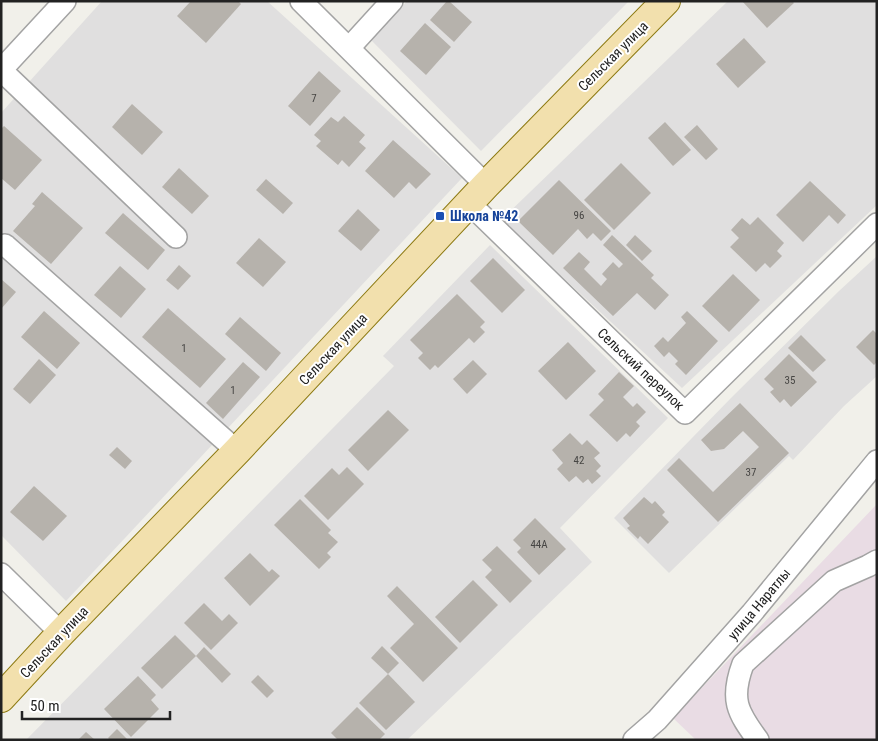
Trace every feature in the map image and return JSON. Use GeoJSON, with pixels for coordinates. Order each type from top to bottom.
{"type":"FeatureCollection","features":[{"type":"Feature","properties":{"kind":"main road","name":"Сельская улица"},"geometry":{"type":"LineString","coordinates":[[1,698],[61,633],[237,451],[478,194],[666,1]]}},
{"type":"Feature","properties":{"kind":"street"},"geometry":{"type":"LineString","coordinates":[[66,1],[1,70],[176,236]]}},
{"type":"Feature","properties":{"kind":"street"},"geometry":{"type":"LineString","coordinates":[[301,1],[349,48],[478,194]]}},
{"type":"Feature","properties":{"kind":"street"},"geometry":{"type":"LineString","coordinates":[[349,48],[392,1]]}},
{"type":"Feature","properties":{"kind":"street","name":"Сельский переулок"},"geometry":{"type":"LineString","coordinates":[[478,194],[685,413],[877,224]]}},
{"type":"Feature","properties":{"kind":"street"},"geometry":{"type":"LineString","coordinates":[[5,245],[237,451]]}},
{"type":"Feature","properties":{"kind":"street","name":"улица Наратлы"},"geometry":{"type":"LineString","coordinates":[[634,740],[657,720],[752,613],[877,461]]}},
{"type":"Feature","properties":{"kind":"street"},"geometry":{"type":"LineString","coordinates":[[758,740],[737,707],[738,677],[743,664],[834,581],[877,561]]}},
{"type":"Feature","properties":{"kind":"street"},"geometry":{"type":"LineString","coordinates":[[1,574],[61,633]]}},
{"type":"Feature","properties":{"kind":"shaded area"},"geometry":{"type":"Polygon","coordinates":[[[102,1],[267,1],[462,178],[66,601],[1,535],[1,113],[102,1]]]}},
{"type":"Feature","properties":{"kind":"shaded area"},"geometry":{"type":"Polygon","coordinates":[[[407,1],[629,1],[481,151],[371,40],[407,1]]]}},
{"type":"Feature","properties":{"kind":"shaded area"},"geometry":{"type":"Polygon","coordinates":[[[728,1],[877,1],[877,205],[682,388],[501,220],[728,1]]]}},
{"type":"Feature","properties":{"kind":"shaded area"},"geometry":{"type":"Polygon","coordinates":[[[490,245],[668,418],[560,528],[592,562],[407,740],[26,740],[394,366],[383,356],[490,245]]]}},
{"type":"Feature","properties":{"kind":"shaded area"},"geometry":{"type":"Polygon","coordinates":[[[877,256],[877,376],[844,406],[793,460],[789,456],[669,573],[614,518],[731,398],[877,256]]]}},
{"type":"Feature","properties":{"kind":"shaded area"},"geometry":{"type":"Polygon","coordinates":[[[877,504],[877,740],[696,740],[673,718],[877,504]]]}},
{"type":"Feature","properties":{"kind":"building"},"geometry":{"type":"Polygon","coordinates":[[[191,1],[238,1],[241,4],[206,43],[177,16],[191,1]]]}},
{"type":"Feature","properties":{"kind":"building"},"geometry":{"type":"Polygon","coordinates":[[[447,1],[472,22],[454,42],[430,20],[447,1]]]}},
{"type":"Feature","properties":{"kind":"building"},"geometry":{"type":"Polygon","coordinates":[[[742,1],[792,1],[794,3],[767,28],[742,1]]]}},
{"type":"Feature","properties":{"kind":"building"},"geometry":{"type":"Polygon","coordinates":[[[425,23],[451,47],[426,75],[400,51],[425,23]]]}},
{"type":"Feature","properties":{"kind":"building"},"geometry":{"type":"Polygon","coordinates":[[[744,38],[766,62],[738,88],[716,64],[744,38]]]}},
{"type":"Feature","properties":{"kind":"building"},"geometry":{"type":"Polygon","coordinates":[[[319,71],[341,91],[310,126],[288,106],[319,71]]]}},
{"type":"Feature","properties":{"kind":"building"},"geometry":{"type":"Polygon","coordinates":[[[132,104],[163,132],[142,155],[112,127],[132,104]]]}},
{"type":"Feature","properties":{"kind":"building"},"geometry":{"type":"Polygon","coordinates":[[[344,116],[365,135],[359,142],[366,148],[349,167],[342,160],[338,165],[316,146],[321,141],[314,135],[331,117],[338,122],[344,116]]]}},
{"type":"Feature","properties":{"kind":"building"},"geometry":{"type":"Polygon","coordinates":[[[665,122],[691,150],[673,166],[648,138],[665,122]]]}},
{"type":"Feature","properties":{"kind":"building"},"geometry":{"type":"Polygon","coordinates":[[[697,125],[718,149],[706,160],[684,137],[697,125]]]}},
{"type":"Feature","properties":{"kind":"building"},"geometry":{"type":"Polygon","coordinates":[[[4,126],[42,160],[15,190],[1,178],[1,129],[4,126]]]}},
{"type":"Feature","properties":{"kind":"building"},"geometry":{"type":"Polygon","coordinates":[[[393,140],[431,174],[416,189],[409,182],[394,198],[365,171],[393,140]]]}},
{"type":"Feature","properties":{"kind":"building"},"geometry":{"type":"Polygon","coordinates":[[[621,163],[651,193],[614,230],[584,200],[621,163]]]}},
{"type":"Feature","properties":{"kind":"building"},"geometry":{"type":"Polygon","coordinates":[[[179,168],[209,196],[192,214],[162,187],[179,168]]]}},
{"type":"Feature","properties":{"kind":"building"},"geometry":{"type":"Polygon","coordinates":[[[266,179],[293,203],[283,214],[256,190],[266,179]]]}},
{"type":"Feature","properties":{"kind":"building"},"geometry":{"type":"Polygon","coordinates":[[[559,180],[611,231],[601,241],[593,233],[587,239],[578,229],[553,255],[518,221],[559,180]]]}},
{"type":"Feature","properties":{"kind":"building"},"geometry":{"type":"Polygon","coordinates":[[[810,181],[846,215],[838,224],[829,215],[803,242],[776,215],[810,181]]]}},
{"type":"Feature","properties":{"kind":"building"},"geometry":{"type":"Polygon","coordinates":[[[42,192],[83,228],[51,264],[13,231],[35,206],[32,204],[42,192]]]}},
{"type":"Feature","properties":{"kind":"building"},"geometry":{"type":"Polygon","coordinates":[[[358,209],[380,230],[361,251],[338,231],[358,209]]]}},
{"type":"Feature","properties":{"kind":"building"},"geometry":{"type":"Polygon","coordinates":[[[123,213],[165,250],[148,270],[105,233],[123,213]]]}},
{"type":"Feature","properties":{"kind":"building"},"geometry":{"type":"Polygon","coordinates":[[[758,217],[784,243],[777,251],[782,256],[770,268],[765,263],[756,272],[730,247],[739,238],[731,230],[742,218],[750,225],[758,217]]]}},
{"type":"Feature","properties":{"kind":"building"},"geometry":{"type":"Polygon","coordinates":[[[612,235],[654,275],[651,278],[669,295],[655,310],[637,293],[613,316],[563,268],[579,252],[590,262],[584,269],[601,286],[607,279],[602,274],[613,262],[619,268],[623,264],[603,245],[612,235]]]}},
{"type":"Feature","properties":{"kind":"building"},"geometry":{"type":"Polygon","coordinates":[[[635,235],[652,251],[642,261],[626,245],[635,235]]]}},
{"type":"Feature","properties":{"kind":"building"},"geometry":{"type":"Polygon","coordinates":[[[259,238],[286,262],[263,287],[236,263],[259,238]]]}},
{"type":"Feature","properties":{"kind":"building"},"geometry":{"type":"Polygon","coordinates":[[[493,258],[525,290],[502,313],[470,281],[493,258]]]}},
{"type":"Feature","properties":{"kind":"building"},"geometry":{"type":"Polygon","coordinates":[[[179,265],[191,276],[178,290],[166,280],[179,265]]]}},
{"type":"Feature","properties":{"kind":"building"},"geometry":{"type":"Polygon","coordinates":[[[120,266],[146,289],[121,318],[94,295],[120,266]]]}},
{"type":"Feature","properties":{"kind":"building"},"geometry":{"type":"Polygon","coordinates":[[[733,274],[760,300],[729,332],[702,306],[733,274]]]}},
{"type":"Feature","properties":{"kind":"building"},"geometry":{"type":"Polygon","coordinates":[[[1,279],[16,292],[1,309],[1,279]]]}},
{"type":"Feature","properties":{"kind":"building"},"geometry":{"type":"Polygon","coordinates":[[[457,294],[485,322],[480,327],[485,332],[474,343],[469,338],[438,368],[435,365],[430,370],[418,358],[423,353],[410,340],[457,294]]]}},
{"type":"Feature","properties":{"kind":"building"},"geometry":{"type":"Polygon","coordinates":[[[168,308],[226,359],[200,388],[142,337],[168,308]]]}},
{"type":"Feature","properties":{"kind":"building"},"geometry":{"type":"Polygon","coordinates":[[[44,311],[80,343],[57,369],[21,337],[44,311]]]}},
{"type":"Feature","properties":{"kind":"building"},"geometry":{"type":"Polygon","coordinates":[[[687,311],[718,341],[686,375],[675,364],[678,361],[669,352],[664,357],[654,346],[663,337],[668,342],[686,323],[681,317],[687,311]]]}},
{"type":"Feature","properties":{"kind":"building"},"geometry":{"type":"Polygon","coordinates":[[[240,317],[281,353],[266,371],[225,334],[240,317]]]}},
{"type":"Feature","properties":{"kind":"building"},"geometry":{"type":"Polygon","coordinates":[[[873,330],[877,334],[877,362],[874,365],[856,347],[873,330]]]}},
{"type":"Feature","properties":{"kind":"building"},"geometry":{"type":"Polygon","coordinates":[[[801,335],[826,360],[813,372],[788,348],[801,335]]]}},
{"type":"Feature","properties":{"kind":"building"},"geometry":{"type":"Polygon","coordinates":[[[568,342],[596,371],[566,400],[538,371],[568,342]]]}},
{"type":"Feature","properties":{"kind":"building"},"geometry":{"type":"Polygon","coordinates":[[[789,354],[817,382],[791,407],[784,399],[780,403],[770,392],[774,389],[764,379],[789,354]]]}},
{"type":"Feature","properties":{"kind":"building"},"geometry":{"type":"Polygon","coordinates":[[[39,359],[56,375],[30,404],[13,389],[39,359]]]}},
{"type":"Feature","properties":{"kind":"building"},"geometry":{"type":"Polygon","coordinates":[[[473,360],[487,374],[467,394],[453,379],[473,360]]]}},
{"type":"Feature","properties":{"kind":"building"},"geometry":{"type":"Polygon","coordinates":[[[243,362],[260,377],[223,419],[206,403],[243,362]]]}},
{"type":"Feature","properties":{"kind":"building"},"geometry":{"type":"Polygon","coordinates":[[[619,372],[634,386],[623,397],[633,407],[637,403],[646,412],[636,422],[640,426],[630,437],[626,433],[617,442],[589,415],[604,400],[598,394],[619,372]]]}},
{"type":"Feature","properties":{"kind":"building"},"geometry":{"type":"Polygon","coordinates":[[[740,403],[789,453],[718,522],[667,470],[679,458],[713,492],[759,447],[743,431],[724,449],[711,451],[701,440],[740,403]]]}},
{"type":"Feature","properties":{"kind":"building"},"geometry":{"type":"Polygon","coordinates":[[[388,410],[409,430],[368,471],[348,450],[388,410]]]}},
{"type":"Feature","properties":{"kind":"building"},"geometry":{"type":"Polygon","coordinates":[[[570,433],[582,445],[587,440],[600,453],[594,458],[601,466],[596,471],[601,476],[592,484],[588,479],[583,483],[576,476],[569,482],[557,469],[563,463],[552,450],[570,433]]]}},
{"type":"Feature","properties":{"kind":"building"},"geometry":{"type":"Polygon","coordinates":[[[117,447],[132,461],[125,469],[109,455],[117,447]]]}},
{"type":"Feature","properties":{"kind":"building"},"geometry":{"type":"Polygon","coordinates":[[[347,467],[364,484],[328,520],[304,496],[332,468],[339,475],[347,467]]]}},
{"type":"Feature","properties":{"kind":"building"},"geometry":{"type":"Polygon","coordinates":[[[34,486],[67,516],[43,541],[10,512],[34,486]]]}},
{"type":"Feature","properties":{"kind":"building"},"geometry":{"type":"Polygon","coordinates":[[[644,497],[652,504],[655,501],[665,512],[662,515],[669,522],[648,544],[640,536],[638,539],[627,528],[630,526],[623,518],[644,497]]]}},
{"type":"Feature","properties":{"kind":"building"},"geometry":{"type":"Polygon","coordinates":[[[300,499],[331,530],[328,533],[338,542],[327,553],[331,557],[319,569],[274,525],[300,499]]]}},
{"type":"Feature","properties":{"kind":"building"},"geometry":{"type":"Polygon","coordinates":[[[535,518],[566,549],[539,575],[517,552],[521,548],[513,540],[535,518]]]}},
{"type":"Feature","properties":{"kind":"building"},"geometry":{"type":"Polygon","coordinates":[[[497,546],[532,581],[510,603],[485,577],[492,570],[482,560],[497,546]]]}},
{"type":"Feature","properties":{"kind":"building"},"geometry":{"type":"Polygon","coordinates":[[[250,553],[269,572],[272,569],[280,576],[250,606],[224,578],[250,553]]]}},
{"type":"Feature","properties":{"kind":"building"},"geometry":{"type":"Polygon","coordinates":[[[473,580],[498,605],[460,643],[435,617],[473,580]]]}},
{"type":"Feature","properties":{"kind":"building"},"geometry":{"type":"Polygon","coordinates":[[[397,586],[458,648],[423,682],[390,648],[414,624],[387,596],[397,586]]]}},
{"type":"Feature","properties":{"kind":"building"},"geometry":{"type":"Polygon","coordinates":[[[204,603],[222,621],[229,614],[238,623],[211,650],[184,623],[204,603]]]}},
{"type":"Feature","properties":{"kind":"building"},"geometry":{"type":"Polygon","coordinates":[[[175,635],[196,656],[162,689],[141,668],[175,635]]]}},
{"type":"Feature","properties":{"kind":"building"},"geometry":{"type":"Polygon","coordinates":[[[382,646],[399,663],[388,674],[371,658],[382,646]]]}},
{"type":"Feature","properties":{"kind":"building"},"geometry":{"type":"Polygon","coordinates":[[[204,647],[231,674],[222,683],[196,656],[204,647]]]}},
{"type":"Feature","properties":{"kind":"building"},"geometry":{"type":"Polygon","coordinates":[[[388,674],[415,702],[386,730],[359,703],[388,674]]]}},
{"type":"Feature","properties":{"kind":"building"},"geometry":{"type":"Polygon","coordinates":[[[258,675],[274,691],[267,698],[251,682],[258,675]]]}},
{"type":"Feature","properties":{"kind":"building"},"geometry":{"type":"Polygon","coordinates":[[[138,676],[156,695],[151,700],[159,709],[131,737],[104,709],[138,676]]]}},
{"type":"Feature","properties":{"kind":"building"},"geometry":{"type":"Polygon","coordinates":[[[357,707],[385,734],[379,740],[338,740],[331,733],[357,707]]]}},
{"type":"Feature","properties":{"kind":"building"},"geometry":{"type":"Polygon","coordinates":[[[117,729],[128,740],[110,740],[108,738],[117,729]]]}},
{"type":"Feature","properties":{"kind":"building"},"geometry":{"type":"Polygon","coordinates":[[[86,732],[95,740],[78,740],[86,732]]]}},
{"type":"Feature","properties":{"kind":"place","name":"Школа №42"},"geometry":{"type":"Point","coordinates":[440,216]}}]}
